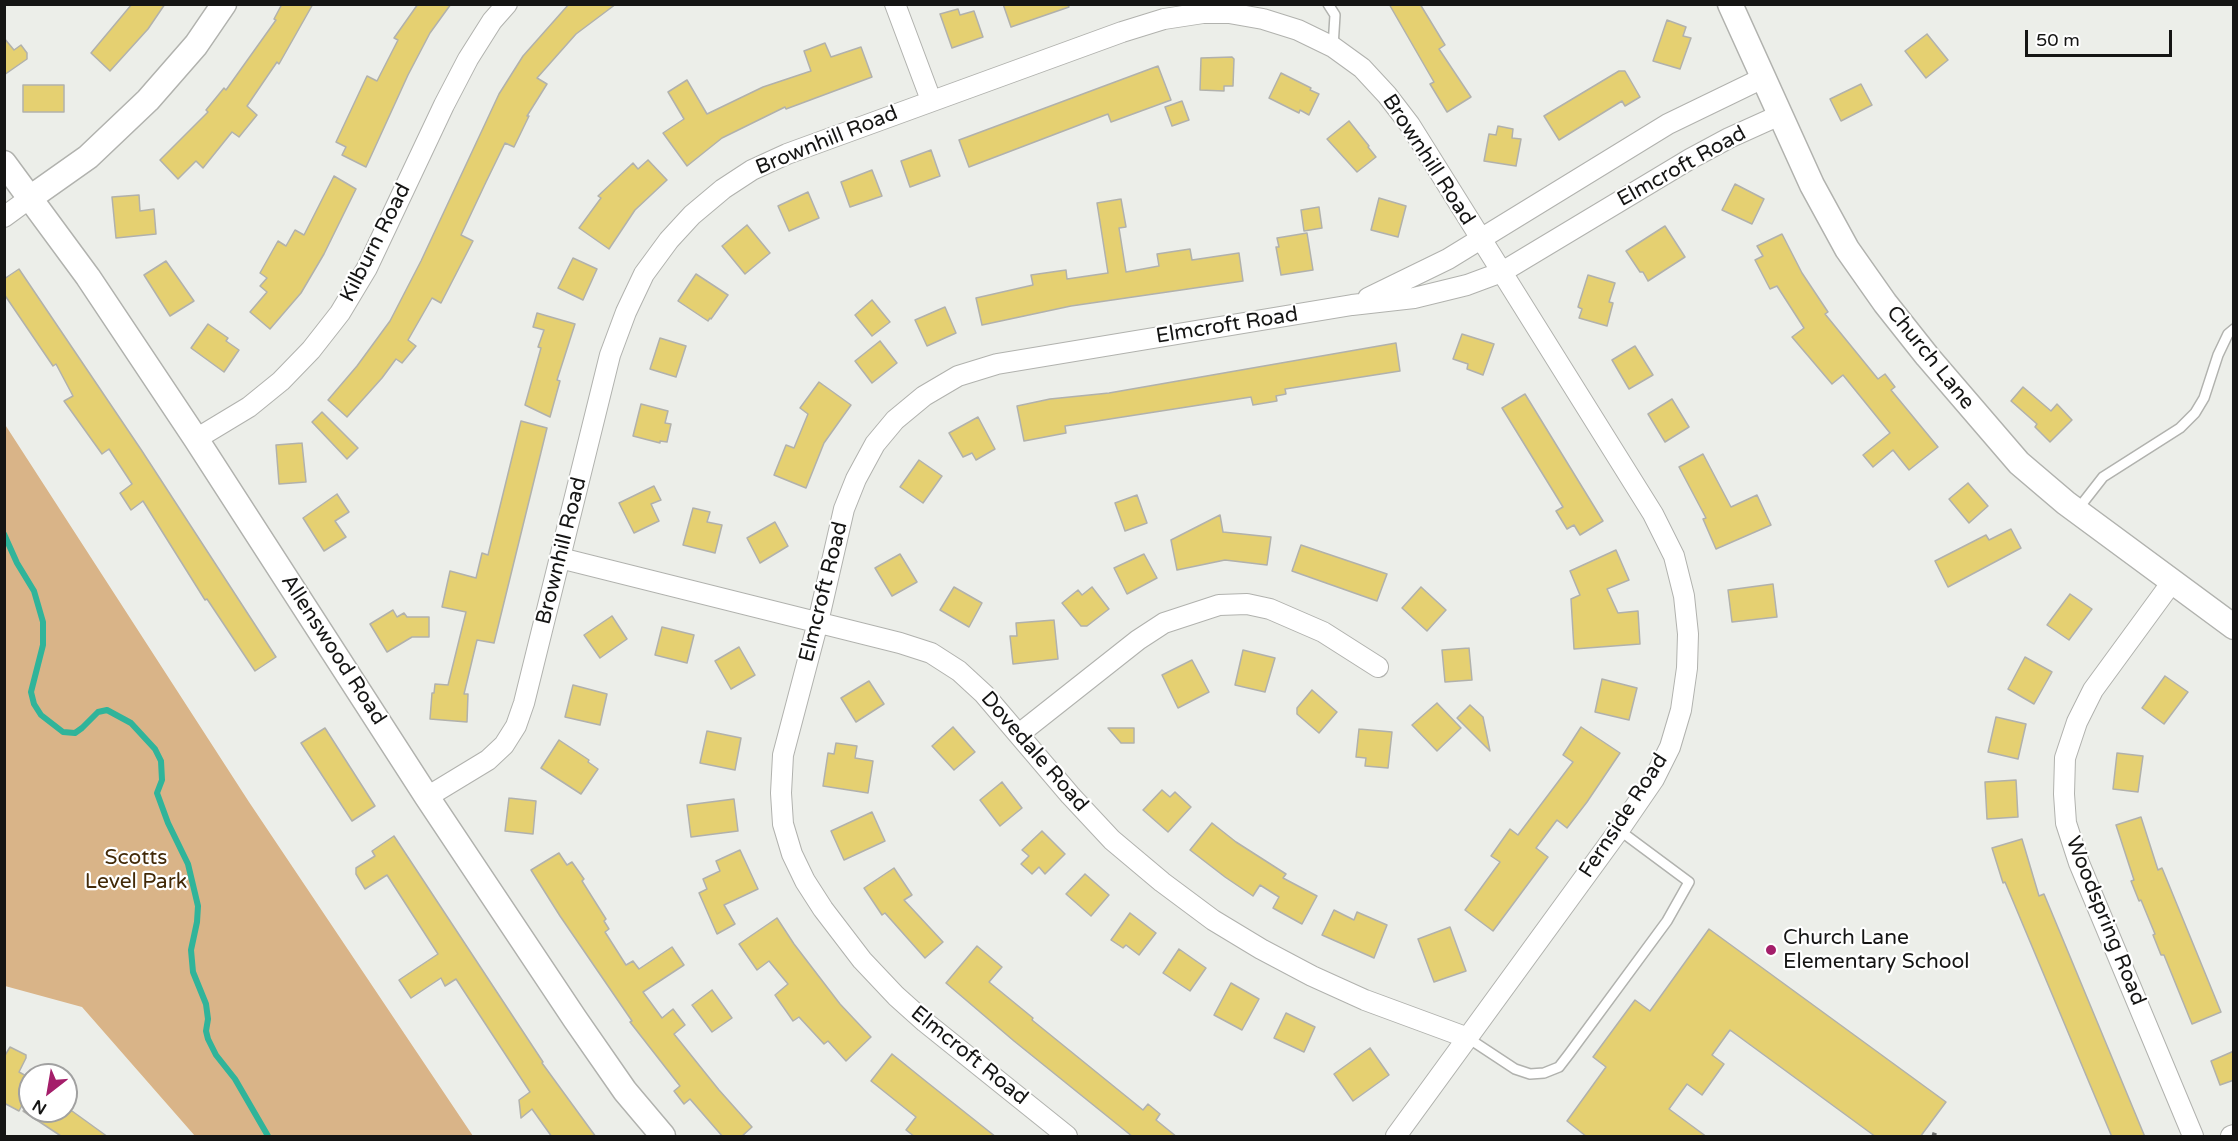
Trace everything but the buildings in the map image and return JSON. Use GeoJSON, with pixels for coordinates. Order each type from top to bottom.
{"type":"FeatureCollection","features":[{"type":"Feature","properties":{"kind":"street"},"geometry":{"type":"LineString","coordinates":[[4,217],[88,157],[148,100],[196,45],[224,4]]}},
{"type":"Feature","properties":{"kind":"street","name":"Kilburn Road"},"geometry":{"type":"LineString","coordinates":[[196,439],[249,407],[281,381],[311,350],[340,313],[368,268],[468,59],[492,21],[507,4]]}},
{"type":"Feature","properties":{"kind":"street"},"geometry":{"type":"LineString","coordinates":[[895,4],[931,100]]}},
{"type":"Feature","properties":{"kind":"street","name":"Church Lane"},"geometry":{"type":"LineString","coordinates":[[1730,4],[1812,185],[1847,249],[1885,303],[1961,397],[2019,463],[2076,511],[2234,627]]}},
{"type":"Feature","properties":{"kind":"street","name":"Brownhill Road"},"geometry":{"type":"LineString","coordinates":[[428,797],[488,760],[504,745],[516,726],[525,703],[610,356],[626,312],[644,274],[669,240],[692,215],[723,189],[752,170],[787,154],[931,100],[1122,32],[1164,19],[1233,9],[1298,30],[1333,47],[1362,68],[1388,95],[1410,125],[1502,272]]}},
{"type":"Feature","properties":{"kind":"street","name":"Elmcroft Road"},"geometry":{"type":"LineString","coordinates":[[1352,305],[1408,280],[1480,239],[1668,124],[1763,78]]}},
{"type":"Feature","properties":{"kind":"street","name":"Elmcroft Road"},"geometry":{"type":"LineString","coordinates":[[1067,1137],[896,996],[862,960],[805,881],[792,854],[783,824],[781,783],[783,755],[818,622],[844,509],[856,479],[875,444],[895,420],[924,396],[958,376],[997,364],[1352,305],[1414,298],[1467,285],[1502,272],[1690,159],[1780,115]]}},
{"type":"Feature","properties":{"kind":"street","name":"Allenswood Road"},"geometry":{"type":"LineString","coordinates":[[4,163],[88,277],[575,1019],[625,1091],[663,1137]]}},
{"type":"Feature","properties":{"kind":"street","name":"Fernside Road"},"geometry":{"type":"LineString","coordinates":[[1396,1137],[1620,830],[1654,778],[1670,747],[1681,710],[1687,668],[1688,634],[1684,596],[1674,556],[1653,514],[1502,272]]}},
{"type":"Feature","properties":{"kind":"street","name":"Dovedale Road"},"geometry":{"type":"LineString","coordinates":[[560,558],[818,622],[931,653],[959,671],[984,694],[1070,795],[1112,840],[1162,882],[1213,920],[1312,976],[1468,1038]]}},
{"type":"Feature","properties":{"kind":"street","name":"Woodspring Road"},"geometry":{"type":"LineString","coordinates":[[2172,582],[2093,690],[2077,722],[2065,758],[2064,794],[2066,823],[2079,863],[2193,1137]]}},
{"type":"Feature","properties":{"kind":"street"},"geometry":{"type":"LineString","coordinates":[[1018,734],[1138,640],[1164,623],[1219,605],[1247,604],[1270,609],[1323,632],[1378,667]]}},
{"type":"Feature","properties":{"kind":"lane"},"geometry":{"type":"LineString","coordinates":[[1328,4],[1335,15],[1333,47]]}},
{"type":"Feature","properties":{"kind":"lane"},"geometry":{"type":"LineString","coordinates":[[2076,511],[2103,477],[2180,428],[2195,413],[2204,398],[2228,334],[2234,329]]}},
{"type":"Feature","properties":{"kind":"lane"},"geometry":{"type":"LineString","coordinates":[[1468,1038],[1515,1069],[1530,1074],[1544,1073],[1559,1066],[1667,921],[1689,882],[1620,830]]}},
{"type":"Feature","properties":{"kind":"path"},"geometry":{"type":"LineString","coordinates":[[1932,1134],[1938,1137]]}},
{"type":"Feature","properties":{"kind":"green space","name":"Scotts Level Park"},"geometry":{"type":"Polygon","coordinates":[[[4,423],[249,802],[473,1136],[195,1136],[82,1007],[5,986],[4,423]]]}},
{"type":"Feature","properties":{"kind":"waterway"},"geometry":{"type":"LineString","coordinates":[[4,534],[17,563],[34,591],[43,622],[43,645],[31,692],[34,704],[41,715],[63,732],[75,733],[98,712],[107,710],[131,723],[155,749],[161,761],[162,780],[157,793],[168,823],[188,864],[198,906],[191,950],[193,972],[206,1004],[208,1039],[216,1055],[235,1079],[268,1136]]}},
{"type":"Feature","properties":{"kind":"place","name":"Church Lane Elementary School"},"geometry":{"type":"Point","coordinates":[1771,950]}}]}
